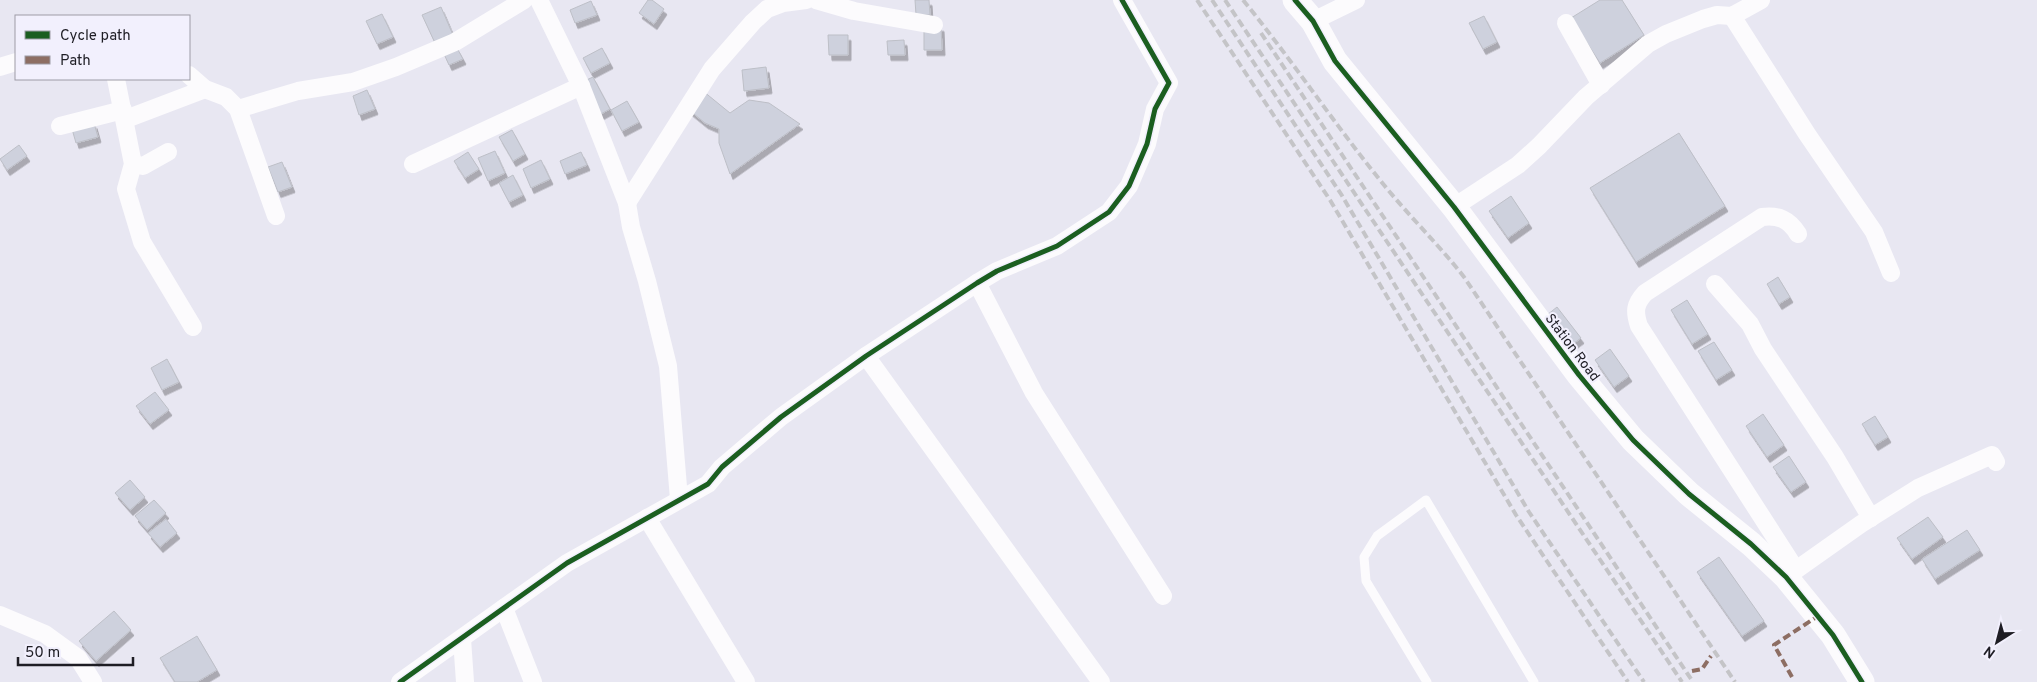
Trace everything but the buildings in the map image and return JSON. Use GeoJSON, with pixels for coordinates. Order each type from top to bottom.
{"type":"FeatureCollection","features":[{"type":"Feature","properties":{"kind":"street"},"geometry":{"type":"LineString","coordinates":[[238,109],[298,92],[353,82],[396,67],[455,42],[524,0]]}},
{"type":"Feature","properties":{"kind":"street"},"geometry":{"type":"LineString","coordinates":[[539,0],[581,86],[627,203],[631,227],[647,281],[668,366],[679,500]]}},
{"type":"Feature","properties":{"kind":"street"},"geometry":{"type":"LineString","coordinates":[[627,203],[712,69],[741,36],[767,9],[782,3],[806,0]]}},
{"type":"Feature","properties":{"kind":"street"},"geometry":{"type":"LineString","coordinates":[[816,0],[854,11],[934,26]]}},
{"type":"Feature","properties":{"kind":"street"},"geometry":{"type":"LineString","coordinates":[[400,682],[567,563],[708,484],[722,467],[780,417],[866,356],[997,271],[1057,246],[1109,212],[1129,186],[1147,144],[1155,109],[1170,83],[1122,0]]}},
{"type":"Feature","properties":{"kind":"street","name":"Station Road"},"geometry":{"type":"LineString","coordinates":[[1295,0],[1313,21],[1335,61],[1454,207],[1579,375],[1633,440],[1689,494],[1791,574],[1833,635],[1862,682]]}},
{"type":"Feature","properties":{"kind":"street"},"geometry":{"type":"LineString","coordinates":[[1313,21],[1356,0]]}},
{"type":"Feature","properties":{"kind":"street"},"geometry":{"type":"LineString","coordinates":[[1454,207],[1518,165],[1601,84],[1648,44],[1666,34],[1703,19],[1718,15],[1732,16],[1761,0]]}},
{"type":"Feature","properties":{"kind":"street"},"geometry":{"type":"LineString","coordinates":[[1732,16],[1807,134],[1874,232],[1891,273]]}},
{"type":"Feature","properties":{"kind":"street"},"geometry":{"type":"LineString","coordinates":[[1566,23],[1601,84]]}},
{"type":"Feature","properties":{"kind":"street"},"geometry":{"type":"LineString","coordinates":[[0,67],[15,62]]}},
{"type":"Feature","properties":{"kind":"street"},"geometry":{"type":"LineString","coordinates":[[190,75],[205,89],[226,97],[238,109],[276,216]]}},
{"type":"Feature","properties":{"kind":"street"},"geometry":{"type":"LineString","coordinates":[[116,80],[134,164],[126,188],[142,242],[193,327]]}},
{"type":"Feature","properties":{"kind":"street"},"geometry":{"type":"LineString","coordinates":[[413,164],[581,86]]}},
{"type":"Feature","properties":{"kind":"street"},"geometry":{"type":"LineString","coordinates":[[60,126],[124,114],[205,89]]}},
{"type":"Feature","properties":{"kind":"street"},"geometry":{"type":"LineString","coordinates":[[134,164],[143,166],[168,152]]}},
{"type":"Feature","properties":{"kind":"street"},"geometry":{"type":"LineString","coordinates":[[1798,234],[1792,225],[1776,215],[1762,218],[1645,293],[1636,302],[1635,313],[1639,326],[1791,574],[1871,518],[1918,488],[1992,455],[1996,462]]}},
{"type":"Feature","properties":{"kind":"street"},"geometry":{"type":"LineString","coordinates":[[977,283],[1034,393],[1163,596]]}},
{"type":"Feature","properties":{"kind":"street"},"geometry":{"type":"LineString","coordinates":[[1715,284],[1750,324],[1763,349],[1834,457],[1871,518]]}},
{"type":"Feature","properties":{"kind":"street"},"geometry":{"type":"LineString","coordinates":[[866,356],[1101,682]]}},
{"type":"Feature","properties":{"kind":"street"},"geometry":{"type":"LineString","coordinates":[[647,518],[746,682]]}},
{"type":"Feature","properties":{"kind":"street"},"geometry":{"type":"LineString","coordinates":[[504,608],[533,682]]}},
{"type":"Feature","properties":{"kind":"street"},"geometry":{"type":"LineString","coordinates":[[0,615],[46,634],[78,658],[93,682]]}},
{"type":"Feature","properties":{"kind":"street"},"geometry":{"type":"LineString","coordinates":[[462,639],[465,682]]}},
{"type":"Feature","properties":{"kind":"lane"},"geometry":{"type":"LineString","coordinates":[[1427,682],[1366,581],[1364,557],[1377,536],[1426,500],[1534,682]]}},
{"type":"Feature","properties":{"kind":"railway"},"geometry":{"type":"LineString","coordinates":[[1197,0],[1330,200],[1516,515],[1628,682]]}},
{"type":"Feature","properties":{"kind":"railway"},"geometry":{"type":"LineString","coordinates":[[1212,0],[1341,194],[1529,512],[1644,682]]}},
{"type":"Feature","properties":{"kind":"railway"},"geometry":{"type":"LineString","coordinates":[[1225,0],[1682,682]]}},
{"type":"Feature","properties":{"kind":"railway"},"geometry":{"type":"LineString","coordinates":[[1243,0],[1384,185],[1464,277],[1735,682]]}},
{"type":"Feature","properties":{"kind":"railway"},"geometry":{"type":"LineString","coordinates":[[1261,33],[1693,682]]}},
{"type":"Feature","properties":{"kind":"marked path"},"geometry":{"type":"LineString","coordinates":[[1792,677],[1774,645],[1818,616]]}},
{"type":"Feature","properties":{"kind":"marked path"},"geometry":{"type":"LineString","coordinates":[[1692,671],[1702,669],[1711,656]]}},
{"type":"Feature","properties":{"kind":"cycle path"},"geometry":{"type":"LineString","coordinates":[[400,682],[567,563],[708,484],[722,467],[781,417],[866,356],[997,271],[1057,246],[1109,212],[1129,186],[1147,144],[1155,109],[1169,83],[1122,0]]}},
{"type":"Feature","properties":{"kind":"cycle path"},"geometry":{"type":"LineString","coordinates":[[1295,0],[1313,21],[1335,61],[1454,207],[1579,375],[1633,440],[1689,494],[1751,544],[1786,577],[1833,635],[1862,682]]}}]}
